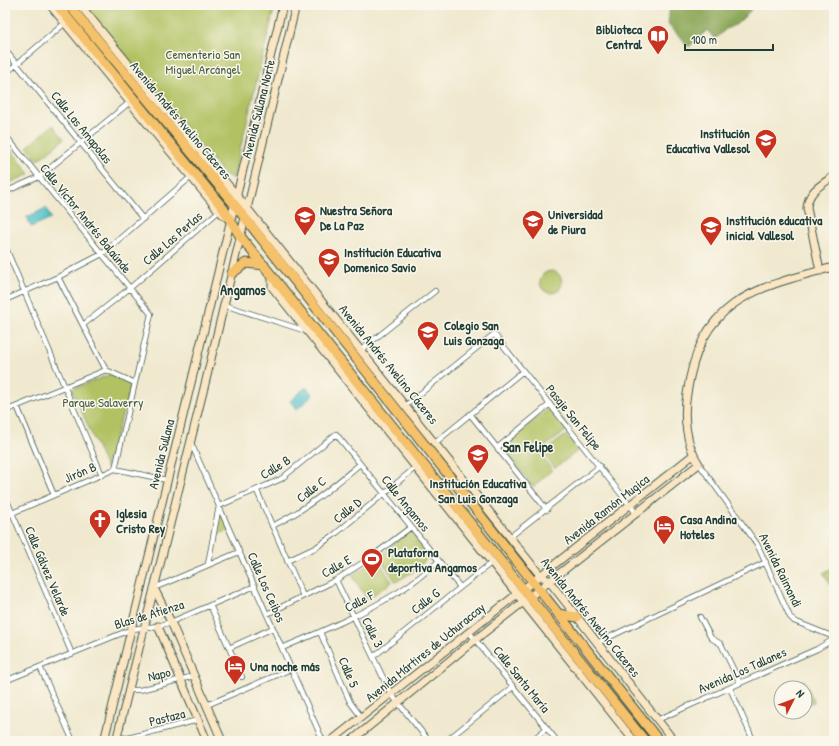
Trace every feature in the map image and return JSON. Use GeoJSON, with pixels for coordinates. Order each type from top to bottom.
{"type":"FeatureCollection","features":[{"type":"Feature","properties":{"kind":"highway","name":"Avenida Andrés Avelino Cáceres"},"geometry":{"type":"LineString","coordinates":[[57,5],[193,175],[223,208],[240,236],[520,592],[645,741]]}},
{"type":"Feature","properties":{"kind":"highway","name":"Avenida Andrés Avelino Cáceres"},"geometry":{"type":"LineString","coordinates":[[69,5],[235,200],[244,219],[659,741]]}},
{"type":"Feature","properties":{"kind":"highway"},"geometry":{"type":"LineString","coordinates":[[232,273],[246,263],[264,265]]}},
{"type":"Feature","properties":{"kind":"highway"},"geometry":{"type":"LineString","coordinates":[[558,614],[577,617]]}},
{"type":"Feature","properties":{"kind":"street","name":"Avenida Andrés Avelino Cáceres"},"geometry":{"type":"LineString","coordinates":[[50,5],[130,102],[193,175],[218,211],[231,222]]}},
{"type":"Feature","properties":{"kind":"street","name":"Avenida Andrés Avelino Cáceres"},"geometry":{"type":"LineString","coordinates":[[80,5],[235,200],[247,208],[540,575],[549,581],[674,741]]}},
{"type":"Feature","properties":{"kind":"street","name":"Avenida Sullana Norte"},"geometry":{"type":"LineString","coordinates":[[235,200],[283,5]]}},
{"type":"Feature","properties":{"kind":"street","name":"Avenida Sullana Norte"},"geometry":{"type":"LineString","coordinates":[[244,219],[296,5]]}},
{"type":"Feature","properties":{"kind":"street"},"geometry":{"type":"LineString","coordinates":[[5,74],[66,23]]}},
{"type":"Feature","properties":{"kind":"street","name":"Calle Las Amapolas"},"geometry":{"type":"LineString","coordinates":[[5,50],[143,219]]}},
{"type":"Feature","properties":{"kind":"street"},"geometry":{"type":"LineString","coordinates":[[5,192],[39,177],[130,102]]}},
{"type":"Feature","properties":{"kind":"street","name":"Calle Víctor Andrés Balaúnde"},"geometry":{"type":"LineString","coordinates":[[5,135],[151,314],[135,383]]}},
{"type":"Feature","properties":{"kind":"street"},"geometry":{"type":"LineString","coordinates":[[5,300],[58,277],[102,254],[193,175]]}},
{"type":"Feature","properties":{"kind":"street"},"geometry":{"type":"LineString","coordinates":[[820,271],[806,208],[807,199],[812,192],[834,176]]}},
{"type":"Feature","properties":{"kind":"street","name":"Avenida Sullana"},"geometry":{"type":"LineString","coordinates":[[104,741],[225,247],[235,200]]}},
{"type":"Feature","properties":{"kind":"street","name":"Calle Las Perlas"},"geometry":{"type":"LineString","coordinates":[[83,325],[130,288],[218,211]]}},
{"type":"Feature","properties":{"kind":"street","name":"Avenida Sullana"},"geometry":{"type":"LineString","coordinates":[[117,739],[143,628],[191,442],[244,219]]}},
{"type":"Feature","properties":{"kind":"street"},"geometry":{"type":"LineString","coordinates":[[225,247],[231,245],[237,249]]}},
{"type":"Feature","properties":{"kind":"street"},"geometry":{"type":"LineString","coordinates":[[5,246],[102,474]]}},
{"type":"Feature","properties":{"kind":"street"},"geometry":{"type":"LineString","coordinates":[[693,455],[688,433],[685,401],[689,371],[699,345],[709,328],[727,309],[743,297],[774,284],[834,267]]}},
{"type":"Feature","properties":{"kind":"street","name":"Avenida Andrés Avelino Cáceres"},"geometry":{"type":"LineString","coordinates":[[272,275],[272,287],[491,563],[520,592]]}},
{"type":"Feature","properties":{"kind":"street"},"geometry":{"type":"LineString","coordinates":[[58,277],[106,370],[135,383],[115,469]]}},
{"type":"Feature","properties":{"kind":"street"},"geometry":{"type":"LineString","coordinates":[[361,350],[435,291]]}},
{"type":"Feature","properties":{"kind":"street"},"geometry":{"type":"LineString","coordinates":[[224,305],[306,330]]}},
{"type":"Feature","properties":{"kind":"street","name":"Pasaje San Felipe"},"geometry":{"type":"LineString","coordinates":[[405,406],[494,334],[636,513]]}},
{"type":"Feature","properties":{"kind":"street"},"geometry":{"type":"LineString","coordinates":[[5,411],[106,370]]}},
{"type":"Feature","properties":{"kind":"street"},"geometry":{"type":"LineString","coordinates":[[435,443],[523,371]]}},
{"type":"Feature","properties":{"kind":"street"},"geometry":{"type":"LineString","coordinates":[[497,448],[550,404]]}},
{"type":"Feature","properties":{"kind":"street"},"geometry":{"type":"LineString","coordinates":[[17,406],[54,495]]}},
{"type":"Feature","properties":{"kind":"street"},"geometry":{"type":"LineString","coordinates":[[470,414],[547,510]]}},
{"type":"Feature","properties":{"kind":"street","name":"Calle Angamos"},"geometry":{"type":"LineString","coordinates":[[334,434],[336,434],[460,587]]}},
{"type":"Feature","properties":{"kind":"street","name":"Calle B"},"geometry":{"type":"LineString","coordinates":[[219,506],[256,491],[289,473],[334,434]]}},
{"type":"Feature","properties":{"kind":"street"},"geometry":{"type":"LineString","coordinates":[[178,437],[191,442]]}},
{"type":"Feature","properties":{"kind":"street","name":"Calle Los Ceibos"},"geometry":{"type":"LineString","coordinates":[[191,442],[323,741]]}},
{"type":"Feature","properties":{"kind":"street","name":"Avenida Ramón Mugica"},"geometry":{"type":"LineString","coordinates":[[532,581],[693,455]]}},
{"type":"Feature","properties":{"kind":"street","name":"Avenida Raimondi"},"geometry":{"type":"LineString","coordinates":[[693,455],[747,528],[766,562],[790,616],[794,620],[834,638]]}},
{"type":"Feature","properties":{"kind":"street","name":"Calle C"},"geometry":{"type":"LineString","coordinates":[[272,526],[310,505],[360,464]]}},
{"type":"Feature","properties":{"kind":"street","name":"Avenida Ramón Mugica"},"geometry":{"type":"LineString","coordinates":[[538,590],[699,464]]}},
{"type":"Feature","properties":{"kind":"street"},"geometry":{"type":"LineString","coordinates":[[510,537],[547,510],[600,466]]}},
{"type":"Feature","properties":{"kind":"street","name":"Calle D"},"geometry":{"type":"LineString","coordinates":[[288,561],[329,538],[416,467]]}},
{"type":"Feature","properties":{"kind":"street","name":"Jirón B"},"geometry":{"type":"LineString","coordinates":[[5,516],[115,469],[167,480]]}},
{"type":"Feature","properties":{"kind":"street"},"geometry":{"type":"LineString","coordinates":[[256,491],[303,596]]}},
{"type":"Feature","properties":{"kind":"street","name":"Calle Gálvez Velarde"},"geometry":{"type":"LineString","coordinates":[[5,496],[72,654]]}},
{"type":"Feature","properties":{"kind":"street"},"geometry":{"type":"LineString","coordinates":[[208,564],[219,506]]}},
{"type":"Feature","properties":{"kind":"street","name":"Calle E"},"geometry":{"type":"LineString","coordinates":[[267,614],[336,580],[370,558],[411,527]]}},
{"type":"Feature","properties":{"kind":"street"},"geometry":{"type":"LineString","coordinates":[[222,741],[171,622],[154,588],[239,552]]}},
{"type":"Feature","properties":{"kind":"street","name":"Calle F"},"geometry":{"type":"LineString","coordinates":[[282,648],[320,632],[396,594],[439,561]]}},
{"type":"Feature","properties":{"kind":"street"},"geometry":{"type":"LineString","coordinates":[[597,643],[766,562]]}},
{"type":"Feature","properties":{"kind":"street","name":"Calle G"},"geometry":{"type":"LineString","coordinates":[[373,657],[491,563]]}},
{"type":"Feature","properties":{"kind":"street","name":"Calle 3"},"geometry":{"type":"LineString","coordinates":[[336,580],[391,694],[429,741]]}},
{"type":"Feature","properties":{"kind":"street","name":"Avenida Mártires de Uchuraccay"},"geometry":{"type":"LineString","coordinates":[[331,741],[362,718],[532,581]]}},
{"type":"Feature","properties":{"kind":"street","name":"Blas de Atienza"},"geometry":{"type":"LineString","coordinates":[[5,681],[132,629],[158,626],[171,622],[255,586]]}},
{"type":"Feature","properties":{"kind":"street","name":"Avenida Mártires de Uchuraccay"},"geometry":{"type":"LineString","coordinates":[[350,741],[399,704],[476,639],[538,590]]}},
{"type":"Feature","properties":{"kind":"street","name":"Avenida Andrés Avelino Cáceres"},"geometry":{"type":"LineString","coordinates":[[526,599],[634,741]]}},
{"type":"Feature","properties":{"kind":"street"},"geometry":{"type":"LineString","coordinates":[[210,605],[242,677]]}},
{"type":"Feature","properties":{"kind":"street"},"geometry":{"type":"LineString","coordinates":[[700,617],[711,638],[721,644],[740,683]]}},
{"type":"Feature","properties":{"kind":"street"},"geometry":{"type":"LineString","coordinates":[[158,626],[207,741]]}},
{"type":"Feature","properties":{"kind":"street"},"geometry":{"type":"LineString","coordinates":[[229,648],[273,628]]}},
{"type":"Feature","properties":{"kind":"street","name":"Calle 5"},"geometry":{"type":"LineString","coordinates":[[320,632],[350,702],[362,718]]}},
{"type":"Feature","properties":{"kind":"street","name":"Calle Santa María"},"geometry":{"type":"LineString","coordinates":[[469,632],[557,741]]}},
{"type":"Feature","properties":{"kind":"street","name":"Avenida Los Tallanes"},"geometry":{"type":"LineString","coordinates":[[657,720],[817,649],[834,638]]}},
{"type":"Feature","properties":{"kind":"street"},"geometry":{"type":"LineString","coordinates":[[40,667],[73,741]]}},
{"type":"Feature","properties":{"kind":"street"},"geometry":{"type":"LineString","coordinates":[[207,705],[291,669]]}},
{"type":"Feature","properties":{"kind":"street","name":"Napo"},"geometry":{"type":"LineString","coordinates":[[129,690],[140,690],[194,676]]}},
{"type":"Feature","properties":{"kind":"street"},"geometry":{"type":"LineString","coordinates":[[446,741],[513,686]]}},
{"type":"Feature","properties":{"kind":"street"},"geometry":{"type":"LineString","coordinates":[[730,688],[753,740]]}},
{"type":"Feature","properties":{"kind":"street","name":"Pastaza"},"geometry":{"type":"LineString","coordinates":[[117,739],[128,738],[198,720]]}},
{"type":"Feature","properties":{"kind":"street"},"geometry":{"type":"LineString","coordinates":[[531,741],[547,728]]}},
{"type":"Feature","properties":{"kind":"green space","name":"Cementerio San Miguel Arcángel"},"geometry":{"type":"Polygon","coordinates":[[[85,5],[275,5],[233,179],[223,173],[85,5]]]}},
{"type":"Feature","properties":{"kind":"green space"},"geometry":{"type":"Polygon","coordinates":[[[670,5],[756,5],[737,24],[726,29],[715,39],[707,30],[689,47],[668,24],[670,5]]]}},
{"type":"Feature","properties":{"kind":"green space"},"geometry":{"type":"Polygon","coordinates":[[[53,125],[64,139],[38,160],[27,147],[53,125]]]}},
{"type":"Feature","properties":{"kind":"green space"},"geometry":{"type":"Polygon","coordinates":[[[5,142],[30,174],[5,185],[5,142]]]}},
{"type":"Feature","properties":{"kind":"green space"},"geometry":{"type":"Polygon","coordinates":[[[547,271],[555,271],[562,278],[562,286],[555,293],[547,293],[540,286],[540,278],[547,271]]]}},
{"type":"Feature","properties":{"kind":"green space","name":"Parque Salaverry"},"geometry":{"type":"Polygon","coordinates":[[[111,374],[132,383],[106,468],[72,389],[111,374]]]}},
{"type":"Feature","properties":{"kind":"green space"},"geometry":{"type":"Polygon","coordinates":[[[552,406],[570,428],[538,452],[552,470],[533,487],[502,446],[552,406]]]}},
{"type":"Feature","properties":{"kind":"green space"},"geometry":{"type":"Polygon","coordinates":[[[566,435],[579,450],[555,468],[542,453],[566,435]]]}},
{"type":"Feature","properties":{"kind":"green space"},"geometry":{"type":"Polygon","coordinates":[[[219,506],[230,530],[216,535],[219,506]]]}},
{"type":"Feature","properties":{"kind":"green space"},"geometry":{"type":"Polygon","coordinates":[[[410,530],[430,556],[414,571],[396,582],[379,557],[410,530]]]}},
{"type":"Feature","properties":{"kind":"green space","name":"Plataforna deportiva Angamos"},"geometry":{"type":"Polygon","coordinates":[[[377,559],[392,582],[367,599],[352,575],[377,559]]]}},
{"type":"Feature","properties":{"kind":"green space"},"geometry":{"type":"Polygon","coordinates":[[[834,567],[834,590],[823,573],[834,567]]]}},
{"type":"Feature","properties":{"kind":"water"},"geometry":{"type":"Polygon","coordinates":[[[46,208],[51,218],[31,227],[27,217],[46,208]]]}},
{"type":"Feature","properties":{"kind":"water"},"geometry":{"type":"Polygon","coordinates":[[[306,387],[313,395],[297,409],[290,401],[306,387]]]}},
{"type":"Feature","properties":{"kind":"place","name":"Biblioteca Central"},"geometry":{"type":"Point","coordinates":[658,56]}},
{"type":"Feature","properties":{"kind":"place","name":"Institución Educativa Vallesol"},"geometry":{"type":"Point","coordinates":[766,160]}},
{"type":"Feature","properties":{"kind":"place","name":"Nuestra Señora De La Paz"},"geometry":{"type":"Point","coordinates":[305,236]}},
{"type":"Feature","properties":{"kind":"place","name":"Universidad de Piura"},"geometry":{"type":"Point","coordinates":[533,240]}},
{"type":"Feature","properties":{"kind":"place","name":"Institución educativa inicial Vallesol"},"geometry":{"type":"Point","coordinates":[711,246]}},
{"type":"Feature","properties":{"kind":"place","name":"Institución Educativa Domenico Savio"},"geometry":{"type":"Point","coordinates":[329,278]}},
{"type":"Feature","properties":{"kind":"place","name":"Colegio San Luis Gonzaga"},"geometry":{"type":"Point","coordinates":[428,352]}},
{"type":"Feature","properties":{"kind":"place","name":"Institución Educativa San Luis Gonzaga"},"geometry":{"type":"Point","coordinates":[478,474]}},
{"type":"Feature","properties":{"kind":"place","name":"Iglesia Cristo Rey"},"geometry":{"type":"Point","coordinates":[100,540]}},
{"type":"Feature","properties":{"kind":"place","name":"Casa Andina Hoteles"},"geometry":{"type":"Point","coordinates":[664,546]}},
{"type":"Feature","properties":{"kind":"place","name":"Plataforna deportiva Angamos"},"geometry":{"type":"Point","coordinates":[372,578]}},
{"type":"Feature","properties":{"kind":"place","name":"Una noche más"},"geometry":{"type":"Point","coordinates":[235,686]}},
{"type":"Feature","properties":{"kind":"district","name":"Angamos"},"geometry":{"type":"Point","coordinates":[243,290]}},
{"type":"Feature","properties":{"kind":"district","name":"San Felipe"},"geometry":{"type":"Point","coordinates":[528,447]}}]}
